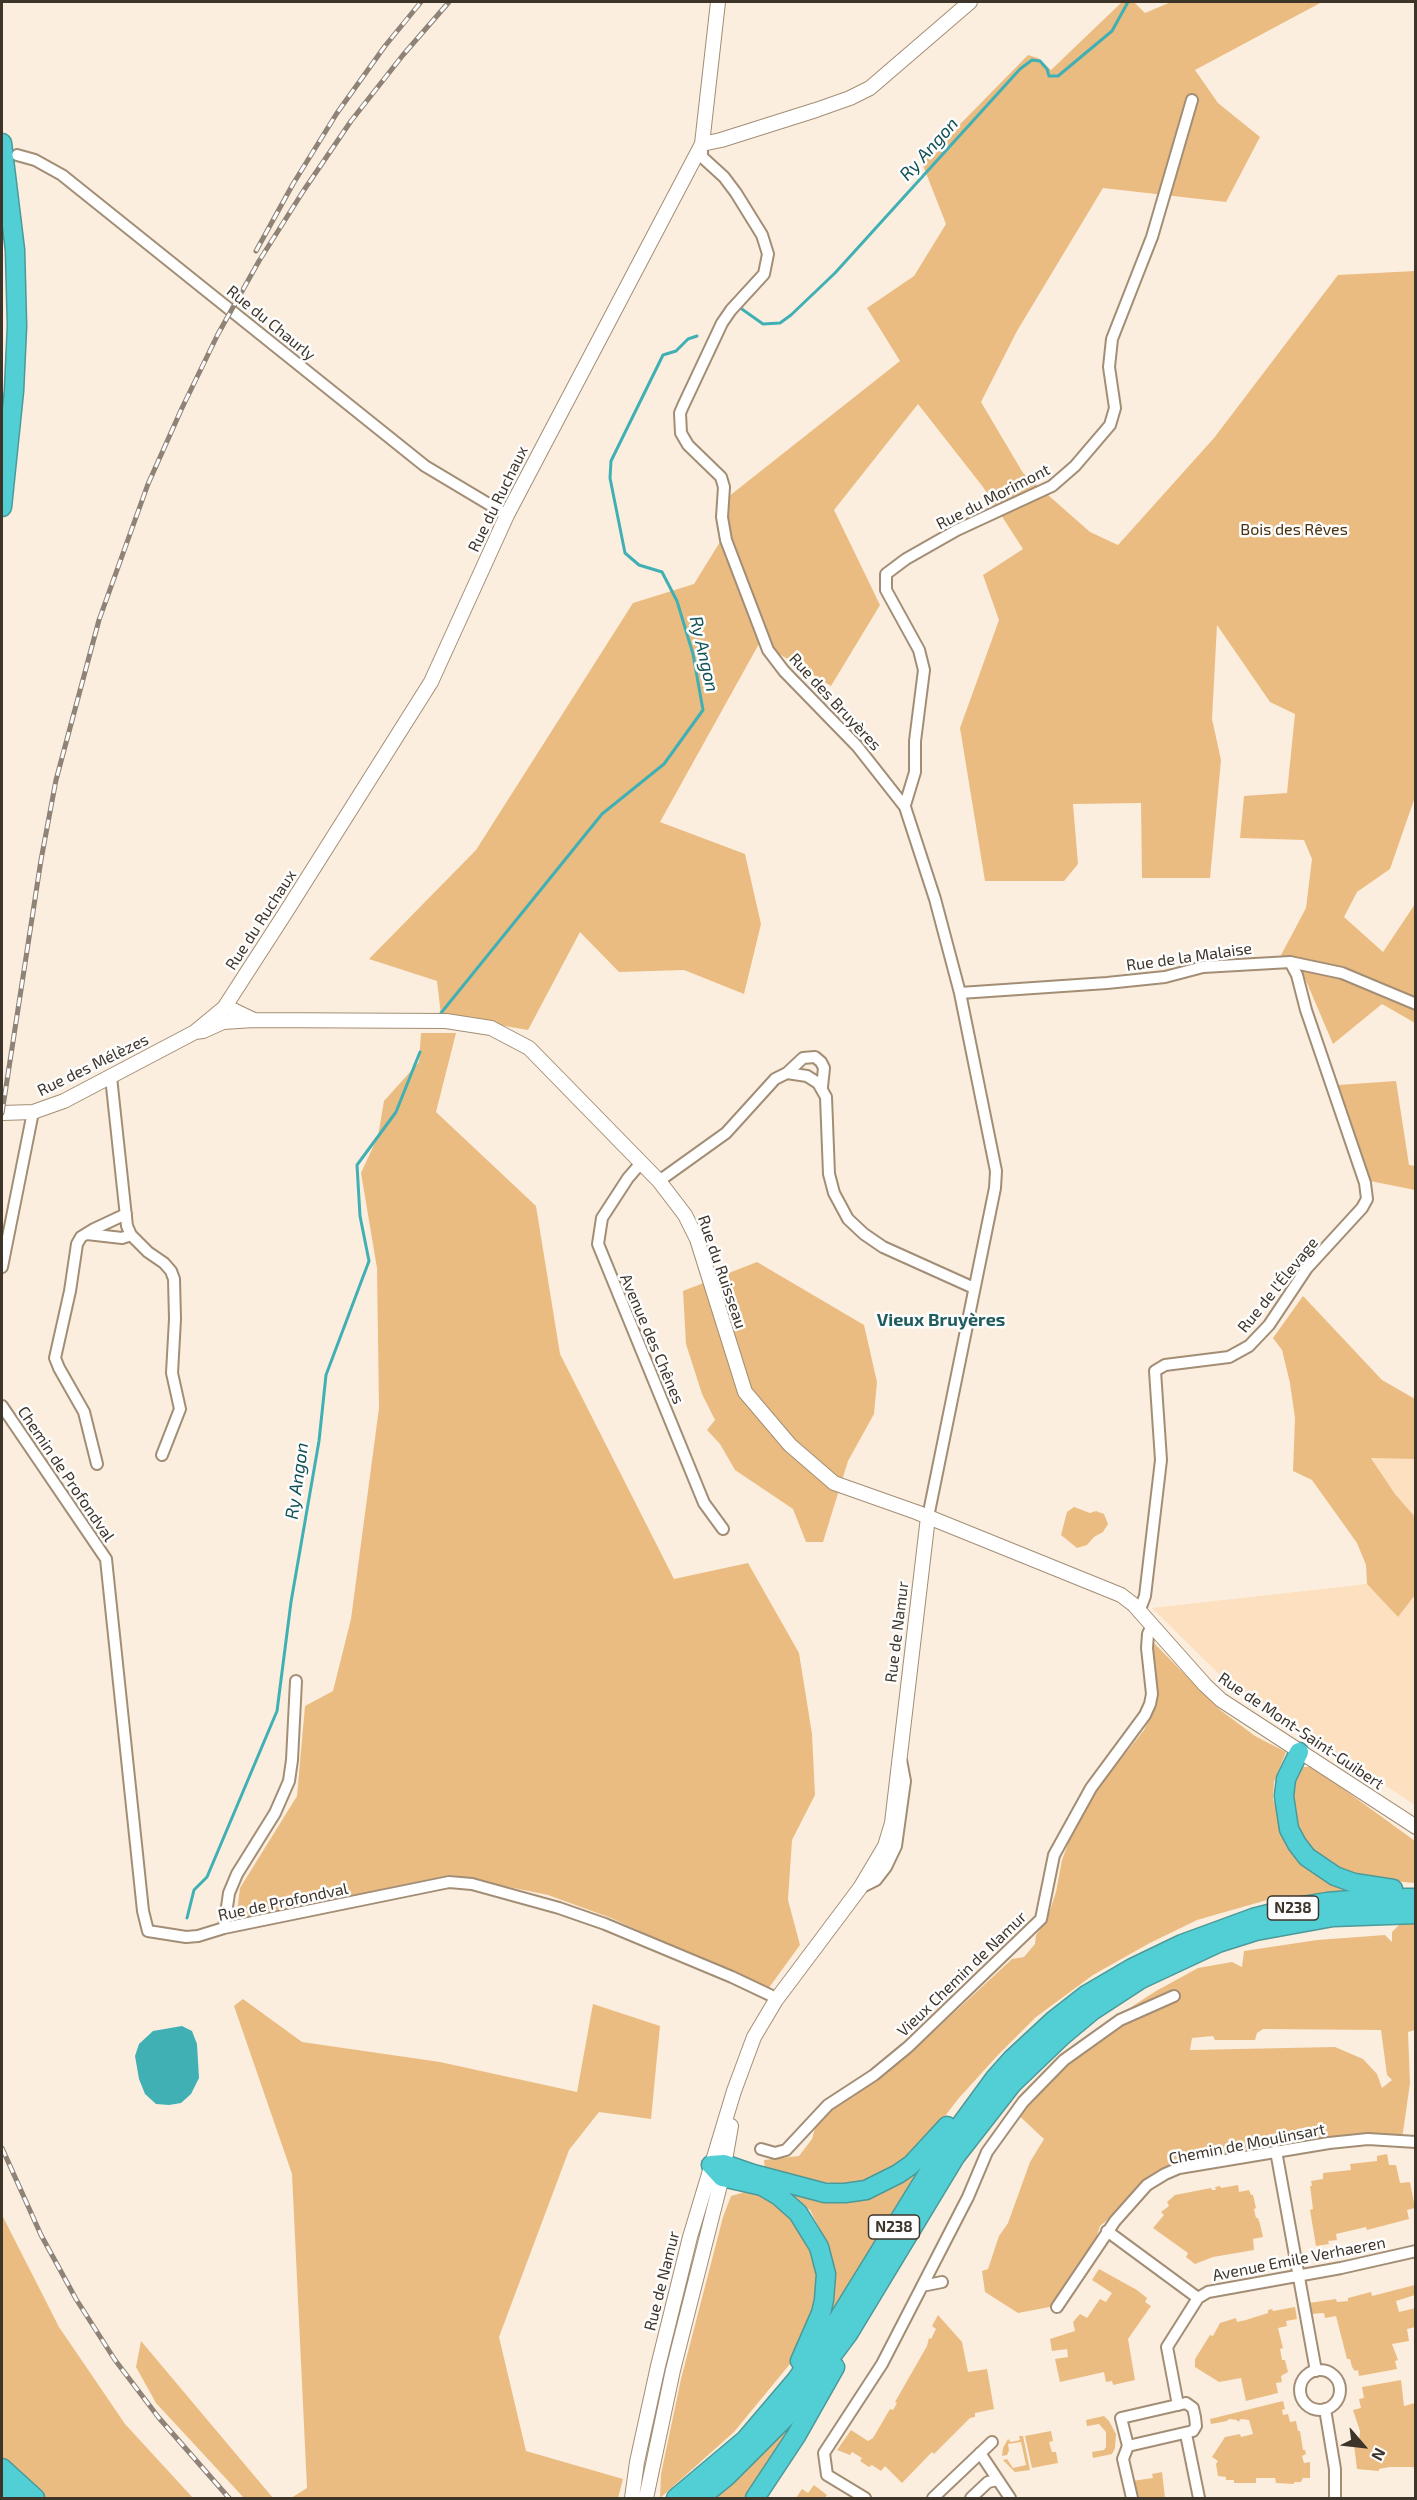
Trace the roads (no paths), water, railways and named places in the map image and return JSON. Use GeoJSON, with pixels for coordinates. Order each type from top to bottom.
{"type":"FeatureCollection","features":[{"type":"Feature","properties":{"kind":"highway"},"geometry":{"type":"LineString","coordinates":[[2,143],[15,250],[17,326],[14,391],[2,507]]}},
{"type":"Feature","properties":{"kind":"highway"},"geometry":{"type":"LineString","coordinates":[[1299,1752],[1286,1779],[1284,1796],[1289,1829],[1297,1844],[1320,1868],[1335,1876],[1354,1883],[1399,1890],[1412,1905]]}},
{"type":"Feature","properties":{"kind":"highway","name":"N238"},"geometry":{"type":"LineString","coordinates":[[676,2499],[745,2440],[797,2379],[834,2326],[943,2149],[995,2078],[1047,2026],[1086,1995],[1253,1918],[1296,1907],[1374,1898],[1412,1905]]}},
{"type":"Feature","properties":{"kind":"highway","name":"N238"},"geometry":{"type":"LineString","coordinates":[[700,2499],[786,2418],[848,2334],[955,2157],[1012,2084],[1038,2057],[1092,2011],[1176,1954]]}},
{"type":"Feature","properties":{"kind":"highway"},"geometry":{"type":"LineString","coordinates":[[719,2169],[753,2174],[825,2193],[866,2190],[898,2175],[911,2165],[976,2091],[995,2078]]}},
{"type":"Feature","properties":{"kind":"highway"},"geometry":{"type":"LineString","coordinates":[[719,2169],[762,2186],[779,2196],[798,2213],[819,2247],[826,2274],[825,2300],[814,2331],[796,2368],[797,2379]]}},
{"type":"Feature","properties":{"kind":"highway"},"geometry":{"type":"LineString","coordinates":[[755,2499],[832,2376],[848,2334]]}},
{"type":"Feature","properties":{"kind":"highway"},"geometry":{"type":"LineString","coordinates":[[2,2468],[35,2499]]}},
{"type":"Feature","properties":{"kind":"highway"},"geometry":{"type":"LineString","coordinates":[[2,2490],[12,2499]]}},
{"type":"Feature","properties":{"kind":"street","name":"Rue du Ruchaux"},"geometry":{"type":"LineString","coordinates":[[227,1014],[240,984],[431,682],[507,515],[702,144],[718,2]]}},
{"type":"Feature","properties":{"kind":"street"},"geometry":{"type":"LineString","coordinates":[[702,144],[816,110],[870,88],[970,2]]}},
{"type":"Feature","properties":{"kind":"street","name":"Rue du Morimont"},"geometry":{"type":"LineString","coordinates":[[905,805],[915,772],[915,741],[924,670],[919,650],[886,590],[886,574],[957,530],[1052,486],[1075,466],[1110,425],[1115,408],[1109,367],[1112,339],[1152,237],[1192,100]]}},
{"type":"Feature","properties":{"kind":"street","name":"Rue des Bruyères"},"geometry":{"type":"LineString","coordinates":[[702,144],[702,157],[724,177],[736,193],[762,235],[768,254],[764,274],[722,323],[682,406],[681,433],[688,445],[721,477],[724,487],[722,517],[726,540],[768,650],[784,671],[857,746],[905,805]]}},
{"type":"Feature","properties":{"kind":"street","name":"Rue du Chaurly"},"geometry":{"type":"LineString","coordinates":[[17,155],[34,160],[71,181],[425,466],[507,515]]}},
{"type":"Feature","properties":{"kind":"street"},"geometry":{"type":"LineString","coordinates":[[905,805],[935,899],[960,993],[997,1176],[928,1517]]}},
{"type":"Feature","properties":{"kind":"street","name":"Rue de la Malaise"},"geometry":{"type":"LineString","coordinates":[[960,993],[1107,983],[1164,977],[1203,967],[1290,962],[1342,973],[1416,1004]]}},
{"type":"Feature","properties":{"kind":"street","name":"Rue de l'Élevage"},"geometry":{"type":"LineString","coordinates":[[1139,1612],[1145,1596],[1160,1467],[1155,1371],[1165,1365],[1228,1357],[1249,1346],[1269,1325],[1307,1268],[1362,1208],[1367,1199],[1365,1183],[1306,1010],[1297,975],[1290,962]]}},
{"type":"Feature","properties":{"kind":"street","name":"Rue des Mélèzes"},"geometry":{"type":"LineString","coordinates":[[2,1113],[33,1112],[64,1101],[195,1032],[202,1031],[227,1014],[254,1020],[446,1021]]}},
{"type":"Feature","properties":{"kind":"street","name":"Rue du Ruisseau"},"geometry":{"type":"LineString","coordinates":[[446,1021],[491,1028],[529,1048],[659,1181],[685,1215],[697,1239],[745,1392],[790,1445],[834,1483],[928,1517]]}},
{"type":"Feature","properties":{"kind":"street"},"geometry":{"type":"LineString","coordinates":[[659,1181],[726,1132],[769,1083],[787,1074],[803,1058],[815,1057],[824,1068],[822,1087],[827,1104],[831,1185],[848,1219],[868,1238],[883,1247],[974,1288]]}},
{"type":"Feature","properties":{"kind":"street"},"geometry":{"type":"LineString","coordinates":[[787,1074],[807,1076],[822,1087]]}},
{"type":"Feature","properties":{"kind":"street"},"geometry":{"type":"LineString","coordinates":[[111,1077],[126,1214],[131,1235],[148,1252],[164,1263],[174,1279],[175,1319],[172,1373],[180,1409],[162,1455]]}},
{"type":"Feature","properties":{"kind":"street"},"geometry":{"type":"LineString","coordinates":[[2,1267],[33,1112]]}},
{"type":"Feature","properties":{"kind":"street","name":"Avenue des Chênes"},"geometry":{"type":"LineString","coordinates":[[641,1162],[602,1218],[598,1244],[704,1503],[723,1528]]}},
{"type":"Feature","properties":{"kind":"street"},"geometry":{"type":"LineString","coordinates":[[97,1464],[84,1412],[58,1368],[55,1358],[70,1291],[77,1244],[81,1237],[126,1214]]}},
{"type":"Feature","properties":{"kind":"street"},"geometry":{"type":"LineString","coordinates":[[87,1234],[122,1238],[131,1235]]}},
{"type":"Feature","properties":{"kind":"street","name":"Chemin de Profondval"},"geometry":{"type":"LineString","coordinates":[[2,1406],[106,1558]]}},
{"type":"Feature","properties":{"kind":"street","name":"Rue de Mont-Saint-Guibert"},"geometry":{"type":"LineString","coordinates":[[928,1517],[1120,1595],[1152,1625],[1221,1700],[1416,1827]]}},
{"type":"Feature","properties":{"kind":"street","name":"Rue de Namur"},"geometry":{"type":"LineString","coordinates":[[647,2493],[740,2076],[760,2023],[860,1888],[885,1846],[892,1823],[928,1517]]}},
{"type":"Feature","properties":{"kind":"street","name":"Rue de Profondval"},"geometry":{"type":"LineString","coordinates":[[106,1558],[143,1911],[148,1930],[186,1937],[449,1882],[472,1884],[559,1908],[605,1924],[732,1977],[776,2000]]}},
{"type":"Feature","properties":{"kind":"street","name":"Vieux Chemin de Namur"},"geometry":{"type":"LineString","coordinates":[[761,2149],[775,2153],[786,2150],[828,2105],[874,2075],[908,2047],[1041,1919],[1054,1855],[1091,1788],[1145,1715],[1150,1704],[1152,1694],[1147,1648],[1148,1634],[1152,1625]]}},
{"type":"Feature","properties":{"kind":"street"},"geometry":{"type":"LineString","coordinates":[[224,1928],[229,1893],[237,1874],[275,1813],[289,1781],[296,1681]]}},
{"type":"Feature","properties":{"kind":"street"},"geometry":{"type":"LineString","coordinates":[[865,2499],[826,2475],[825,2453],[882,2364],[968,2197],[987,2152],[1033,2091],[1064,2060],[1128,2015],[1174,1996]]}},
{"type":"Feature","properties":{"kind":"street","name":"Chemin de Moulinsart"},"geometry":{"type":"LineString","coordinates":[[1058,2307],[1107,2231],[1147,2185],[1165,2174],[1179,2168],[1276,2151],[1368,2139],[1416,2142]]}},
{"type":"Feature","properties":{"kind":"street"},"geometry":{"type":"LineString","coordinates":[[1276,2151],[1316,2371]]}},
{"type":"Feature","properties":{"kind":"street","name":"Rue de Namur"},"geometry":{"type":"LineString","coordinates":[[632,2496],[670,2311],[719,2169]]}},
{"type":"Feature","properties":{"kind":"street"},"geometry":{"type":"LineString","coordinates":[[1107,2231],[1198,2298]]}},
{"type":"Feature","properties":{"kind":"street","name":"Avenue Emile Verhaeren"},"geometry":{"type":"LineString","coordinates":[[1178,2405],[1167,2347],[1198,2298],[1208,2292],[1416,2251]]}},
{"type":"Feature","properties":{"kind":"street"},"geometry":{"type":"LineString","coordinates":[[922,2286],[942,2282]]}},
{"type":"Feature","properties":{"kind":"street"},"geometry":{"type":"LineString","coordinates":[[1323,2370],[1332,2374],[1340,2386],[1340,2394],[1336,2402],[1325,2409],[1312,2408],[1301,2395],[1303,2381],[1307,2375],[1316,2371],[1323,2370]]}},
{"type":"Feature","properties":{"kind":"street"},"geometry":{"type":"LineString","coordinates":[[1128,2446],[1193,2431],[1196,2426],[1193,2408],[1186,2403],[1121,2418],[1128,2446],[1123,2459],[1131,2499]]}},
{"type":"Feature","properties":{"kind":"street"},"geometry":{"type":"LineString","coordinates":[[1325,2409],[1335,2469],[1335,2499]]}},
{"type":"Feature","properties":{"kind":"street"},"geometry":{"type":"LineString","coordinates":[[1186,2434],[1199,2499]]}},
{"type":"Feature","properties":{"kind":"street"},"geometry":{"type":"LineString","coordinates":[[933,2499],[992,2442]]}},
{"type":"Feature","properties":{"kind":"street"},"geometry":{"type":"LineString","coordinates":[[980,2453],[1010,2499]]}},
{"type":"Feature","properties":{"kind":"street"},"geometry":{"type":"LineString","coordinates":[[971,2499],[988,2482],[998,2480]]}},
{"type":"Feature","properties":{"kind":"water"},"geometry":{"type":"Polygon","coordinates":[[[182,2026],[192,2031],[197,2044],[199,2078],[191,2094],[181,2103],[156,2104],[145,2094],[139,2079],[135,2056],[139,2044],[153,2031],[182,2026]]]}},
{"type":"Feature","properties":{"kind":"waterway","name":"Ry Angon"},"geometry":{"type":"LineString","coordinates":[[739,307],[763,324],[780,323],[791,315],[835,273],[1020,69],[1032,60],[1040,61],[1047,69],[1049,76],[1058,76],[1112,31],[1128,2]]}},
{"type":"Feature","properties":{"kind":"waterway","name":"Ry Angon"},"geometry":{"type":"LineString","coordinates":[[441,1013],[602,814],[664,764],[703,710],[693,654],[677,601],[662,572],[639,565],[625,553],[610,478],[611,461],[663,355],[676,351],[688,339],[697,336]]}},
{"type":"Feature","properties":{"kind":"waterway","name":"Ry Angon"},"geometry":{"type":"LineString","coordinates":[[187,1918],[194,1890],[207,1877],[277,1711],[291,1602],[319,1441],[326,1375],[369,1261],[360,1216],[357,1165],[396,1112],[420,1052]]}},
{"type":"Feature","properties":{"kind":"railway"},"geometry":{"type":"LineString","coordinates":[[256,251],[293,184],[337,113],[385,46],[421,2]]}},
{"type":"Feature","properties":{"kind":"railway"},"geometry":{"type":"LineString","coordinates":[[2,1113],[41,860],[56,780],[99,620],[148,484],[218,334],[259,261],[351,121],[403,55],[449,2]]}},
{"type":"Feature","properties":{"kind":"railway"},"geometry":{"type":"LineString","coordinates":[[2,2148],[41,2235],[76,2299],[115,2360],[159,2418],[229,2498]]}},
{"type":"Feature","properties":{"kind":"district","name":"Vieux Bruyères"},"geometry":{"type":"Point","coordinates":[941,1320]}},
{"type":"Feature","properties":{"kind":"park label","name":"Bois des Rêves"},"geometry":{"type":"Point","coordinates":[1294,530]}}]}
